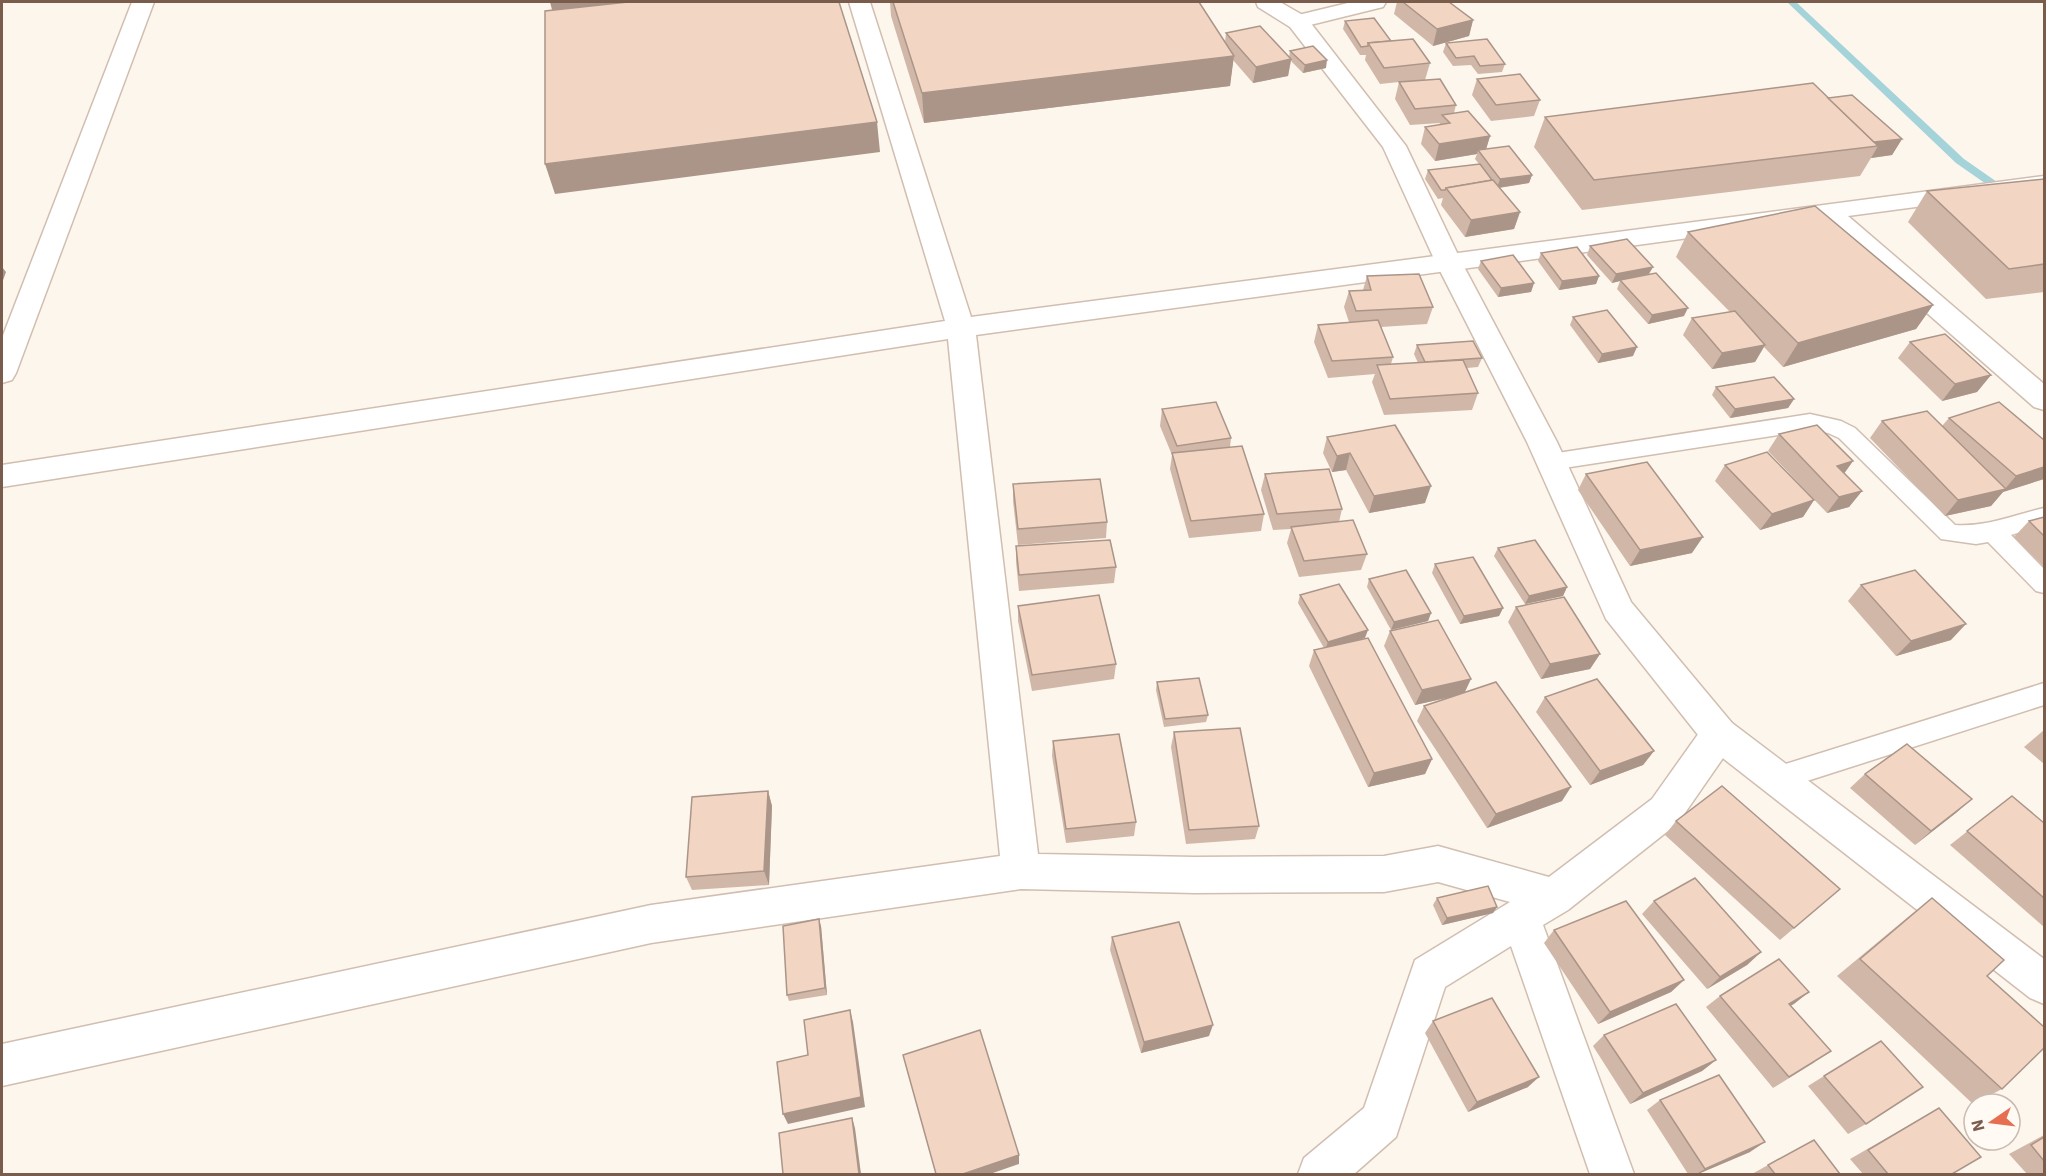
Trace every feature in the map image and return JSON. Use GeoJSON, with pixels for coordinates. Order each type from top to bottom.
{"type":"FeatureCollection","features":[{"type":"Feature","properties":{"kind":"street"},"geometry":{"type":"LineString","coordinates":[[2,373],[143,2]]}},
{"type":"Feature","properties":{"kind":"street"},"geometry":{"type":"LineString","coordinates":[[859,2],[961,328],[1021,871]]}},
{"type":"Feature","properties":{"kind":"street"},"geometry":{"type":"LineString","coordinates":[[1266,2],[1298,22],[1394,146],[1448,261],[1551,462],[1618,610],[1719,734],[2044,984]]}},
{"type":"Feature","properties":{"kind":"street"},"geometry":{"type":"LineString","coordinates":[[1298,22],[1375,2]]}},
{"type":"Feature","properties":{"kind":"street"},"geometry":{"type":"LineString","coordinates":[[2,476],[961,328],[2044,183]]}},
{"type":"Feature","properties":{"kind":"street"},"geometry":{"type":"LineString","coordinates":[[1827,212],[2044,400]]}},
{"type":"Feature","properties":{"kind":"street"},"geometry":{"type":"LineString","coordinates":[[1320,1174],[1381,1122],[1429,974],[1537,908],[1665,811],[1719,734]]}},
{"type":"Feature","properties":{"kind":"street"},"geometry":{"type":"LineString","coordinates":[[2,1065],[651,924],[1021,871],[1195,875],[1384,874],[1438,864],[1537,908]]}},
{"type":"Feature","properties":{"kind":"street"},"geometry":{"type":"LineString","coordinates":[[1537,908],[1612,1174]]}},
{"type":"Feature","properties":{"kind":"lane"},"geometry":{"type":"LineString","coordinates":[[1551,462],[1810,422],[1833,426],[1847,432],[1949,533],[1976,535],[1993,532],[2044,516]]}},
{"type":"Feature","properties":{"kind":"lane"},"geometry":{"type":"LineString","coordinates":[[1993,532],[2044,584]]}},
{"type":"Feature","properties":{"kind":"lane"},"geometry":{"type":"LineString","coordinates":[[1776,779],[2044,694]]}},
{"type":"Feature","properties":{"kind":"building"},"geometry":{"type":"Polygon","coordinates":[[[628,2],[839,2],[877,122],[545,164],[545,11],[628,2]]]}},
{"type":"Feature","properties":{"kind":"building"},"geometry":{"type":"Polygon","coordinates":[[[893,2],[1199,2],[1234,56],[922,93],[893,2]]]}},
{"type":"Feature","properties":{"kind":"building"},"geometry":{"type":"Polygon","coordinates":[[[1403,2],[1449,2],[1473,20],[1437,29],[1403,2]]]}},
{"type":"Feature","properties":{"kind":"building"},"geometry":{"type":"Polygon","coordinates":[[[1374,18],[1391,41],[1368,43],[1368,46],[1361,47],[1345,21],[1374,18]]]}},
{"type":"Feature","properties":{"kind":"building"},"geometry":{"type":"Polygon","coordinates":[[[1260,26],[1291,59],[1256,67],[1226,33],[1260,26]]]}},
{"type":"Feature","properties":{"kind":"building"},"geometry":{"type":"Polygon","coordinates":[[[1413,39],[1430,63],[1384,68],[1368,43],[1413,39]]]}},
{"type":"Feature","properties":{"kind":"building"},"geometry":{"type":"Polygon","coordinates":[[[1487,39],[1505,64],[1480,66],[1474,56],[1456,58],[1446,43],[1487,39]]]}},
{"type":"Feature","properties":{"kind":"building"},"geometry":{"type":"Polygon","coordinates":[[[1313,46],[1327,60],[1305,65],[1290,51],[1313,46]]]}},
{"type":"Feature","properties":{"kind":"building"},"geometry":{"type":"Polygon","coordinates":[[[1520,74],[1540,100],[1496,105],[1477,79],[1520,74]]]}},
{"type":"Feature","properties":{"kind":"building"},"geometry":{"type":"Polygon","coordinates":[[[1440,79],[1456,105],[1415,109],[1399,82],[1440,79]]]}},
{"type":"Feature","properties":{"kind":"building"},"geometry":{"type":"Polygon","coordinates":[[[1813,83],[1878,146],[1594,180],[1545,117],[1813,83]]]}},
{"type":"Feature","properties":{"kind":"building"},"geometry":{"type":"Polygon","coordinates":[[[1852,95],[1902,139],[1874,142],[1828,98],[1852,95]]]}},
{"type":"Feature","properties":{"kind":"building"},"geometry":{"type":"Polygon","coordinates":[[[1468,111],[1490,136],[1439,144],[1425,127],[1450,123],[1442,115],[1468,111]]]}},
{"type":"Feature","properties":{"kind":"building"},"geometry":{"type":"Polygon","coordinates":[[[1509,146],[1532,175],[1500,179],[1478,150],[1509,146]]]}},
{"type":"Feature","properties":{"kind":"building"},"geometry":{"type":"Polygon","coordinates":[[[1480,164],[1492,180],[1445,190],[1441,190],[1428,170],[1480,164]]]}},
{"type":"Feature","properties":{"kind":"building"},"geometry":{"type":"Polygon","coordinates":[[[2044,179],[2044,264],[2009,269],[1927,191],[2044,179]]]}},
{"type":"Feature","properties":{"kind":"building"},"geometry":{"type":"Polygon","coordinates":[[[1493,180],[1520,212],[1471,220],[1446,188],[1493,180]]]}},
{"type":"Feature","properties":{"kind":"building"},"geometry":{"type":"Polygon","coordinates":[[[1815,206],[1933,305],[1798,343],[1688,232],[1815,206]]]}},
{"type":"Feature","properties":{"kind":"building"},"geometry":{"type":"Polygon","coordinates":[[[1627,239],[1653,267],[1616,274],[1590,246],[1627,239]]]}},
{"type":"Feature","properties":{"kind":"building"},"geometry":{"type":"Polygon","coordinates":[[[1577,247],[1599,276],[1562,281],[1541,253],[1577,247]]]}},
{"type":"Feature","properties":{"kind":"building"},"geometry":{"type":"Polygon","coordinates":[[[1513,255],[1534,283],[1501,288],[1481,261],[1513,255]]]}},
{"type":"Feature","properties":{"kind":"building"},"geometry":{"type":"Polygon","coordinates":[[[1656,273],[1688,308],[1652,315],[1620,280],[1656,273]]]}},
{"type":"Feature","properties":{"kind":"building"},"geometry":{"type":"Polygon","coordinates":[[[1419,274],[1433,307],[1356,311],[1349,291],[1371,290],[1367,276],[1419,274]]]}},
{"type":"Feature","properties":{"kind":"building"},"geometry":{"type":"Polygon","coordinates":[[[1607,310],[1637,347],[1602,354],[1573,317],[1607,310]]]}},
{"type":"Feature","properties":{"kind":"building"},"geometry":{"type":"Polygon","coordinates":[[[1735,311],[1765,345],[1722,353],[1692,318],[1735,311]]]}},
{"type":"Feature","properties":{"kind":"building"},"geometry":{"type":"Polygon","coordinates":[[[1378,320],[1393,357],[1332,361],[1318,325],[1378,320]]]}},
{"type":"Feature","properties":{"kind":"building"},"geometry":{"type":"Polygon","coordinates":[[[1945,334],[1991,375],[1955,384],[1910,342],[1945,334]]]}},
{"type":"Feature","properties":{"kind":"building"},"geometry":{"type":"Polygon","coordinates":[[[1473,341],[1482,358],[1425,362],[1417,345],[1473,341]]]}},
{"type":"Feature","properties":{"kind":"building"},"geometry":{"type":"Polygon","coordinates":[[[1463,360],[1478,393],[1390,399],[1377,365],[1463,360]]]}},
{"type":"Feature","properties":{"kind":"building"},"geometry":{"type":"Polygon","coordinates":[[[1774,377],[1794,399],[1735,409],[1716,387],[1774,377]]]}},
{"type":"Feature","properties":{"kind":"building"},"geometry":{"type":"Polygon","coordinates":[[[1216,402],[1231,438],[1177,446],[1162,409],[1216,402]]]}},
{"type":"Feature","properties":{"kind":"building"},"geometry":{"type":"Polygon","coordinates":[[[1999,402],[2044,440],[2044,467],[2016,476],[1949,418],[1999,402]]]}},
{"type":"Feature","properties":{"kind":"building"},"geometry":{"type":"Polygon","coordinates":[[[1927,411],[2006,489],[1958,500],[1882,421],[1927,411]]]}},
{"type":"Feature","properties":{"kind":"building"},"geometry":{"type":"Polygon","coordinates":[[[1395,425],[1431,486],[1374,496],[1350,453],[1337,456],[1327,437],[1395,425]]]}},
{"type":"Feature","properties":{"kind":"building"},"geometry":{"type":"Polygon","coordinates":[[[1817,425],[1853,461],[1837,466],[1862,491],[1839,497],[1779,434],[1817,425]]]}},
{"type":"Feature","properties":{"kind":"building"},"geometry":{"type":"Polygon","coordinates":[[[1242,446],[1264,514],[1191,521],[1172,453],[1242,446]]]}},
{"type":"Feature","properties":{"kind":"building"},"geometry":{"type":"Polygon","coordinates":[[[1767,452],[1814,500],[1772,514],[1725,465],[1767,452]]]}},
{"type":"Feature","properties":{"kind":"building"},"geometry":{"type":"Polygon","coordinates":[[[1647,462],[1703,537],[1640,550],[1586,474],[1647,462]]]}},
{"type":"Feature","properties":{"kind":"building"},"geometry":{"type":"Polygon","coordinates":[[[1329,469],[1342,509],[1277,514],[1265,474],[1329,469]]]}},
{"type":"Feature","properties":{"kind":"building"},"geometry":{"type":"Polygon","coordinates":[[[1100,479],[1107,522],[1018,529],[1013,484],[1100,479]]]}},
{"type":"Feature","properties":{"kind":"building"},"geometry":{"type":"Polygon","coordinates":[[[2044,517],[2044,536],[2029,521],[2044,517]]]}},
{"type":"Feature","properties":{"kind":"building"},"geometry":{"type":"Polygon","coordinates":[[[1353,520],[1367,554],[1304,561],[1291,527],[1353,520]]]}},
{"type":"Feature","properties":{"kind":"building"},"geometry":{"type":"Polygon","coordinates":[[[1110,540],[1116,567],[1019,575],[1016,546],[1110,540]]]}},
{"type":"Feature","properties":{"kind":"building"},"geometry":{"type":"Polygon","coordinates":[[[1535,540],[1567,587],[1529,596],[1498,548],[1535,540]]]}},
{"type":"Feature","properties":{"kind":"building"},"geometry":{"type":"Polygon","coordinates":[[[1473,557],[1503,608],[1464,616],[1435,564],[1473,557]]]}},
{"type":"Feature","properties":{"kind":"building"},"geometry":{"type":"Polygon","coordinates":[[[1406,570],[1431,613],[1394,622],[1369,579],[1406,570]]]}},
{"type":"Feature","properties":{"kind":"building"},"geometry":{"type":"Polygon","coordinates":[[[1915,570],[1966,624],[1911,641],[1861,585],[1915,570]]]}},
{"type":"Feature","properties":{"kind":"building"},"geometry":{"type":"Polygon","coordinates":[[[1339,584],[1368,630],[1328,642],[1300,595],[1339,584]]]}},
{"type":"Feature","properties":{"kind":"building"},"geometry":{"type":"Polygon","coordinates":[[[1099,595],[1116,664],[1032,675],[1018,606],[1099,595]]]}},
{"type":"Feature","properties":{"kind":"building"},"geometry":{"type":"Polygon","coordinates":[[[1564,597],[1600,654],[1550,664],[1516,607],[1564,597]]]}},
{"type":"Feature","properties":{"kind":"building"},"geometry":{"type":"Polygon","coordinates":[[[1438,620],[1471,679],[1422,690],[1390,631],[1438,620]]]}},
{"type":"Feature","properties":{"kind":"building"},"geometry":{"type":"Polygon","coordinates":[[[1368,638],[1432,759],[1374,773],[1314,650],[1368,638]]]}},
{"type":"Feature","properties":{"kind":"building"},"geometry":{"type":"Polygon","coordinates":[[[1199,678],[1208,715],[1165,719],[1157,682],[1199,678]]]}},
{"type":"Feature","properties":{"kind":"building"},"geometry":{"type":"Polygon","coordinates":[[[1597,679],[1654,751],[1600,771],[1545,697],[1597,679]]]}},
{"type":"Feature","properties":{"kind":"building"},"geometry":{"type":"Polygon","coordinates":[[[1496,682],[1571,787],[1496,814],[1424,706],[1496,682]]]}},
{"type":"Feature","properties":{"kind":"building"},"geometry":{"type":"Polygon","coordinates":[[[1240,728],[1259,826],[1189,830],[1174,732],[1240,728]]]}},
{"type":"Feature","properties":{"kind":"building"},"geometry":{"type":"Polygon","coordinates":[[[1119,734],[1136,822],[1066,829],[1053,741],[1119,734]]]}},
{"type":"Feature","properties":{"kind":"building"},"geometry":{"type":"Polygon","coordinates":[[[1907,744],[1972,799],[1931,831],[1865,774],[1907,744]]]}},
{"type":"Feature","properties":{"kind":"building"},"geometry":{"type":"Polygon","coordinates":[[[1722,786],[1840,889],[1794,928],[1676,821],[1722,786]]]}},
{"type":"Feature","properties":{"kind":"building"},"geometry":{"type":"Polygon","coordinates":[[[768,791],[764,871],[686,877],[692,797],[768,791]]]}},
{"type":"Feature","properties":{"kind":"building"},"geometry":{"type":"Polygon","coordinates":[[[2012,796],[2044,823],[2044,898],[1967,831],[2012,796]]]}},
{"type":"Feature","properties":{"kind":"building"},"geometry":{"type":"Polygon","coordinates":[[[1695,878],[1761,952],[1720,977],[1654,901],[1695,878]]]}},
{"type":"Feature","properties":{"kind":"building"},"geometry":{"type":"Polygon","coordinates":[[[1488,886],[1497,907],[1447,918],[1437,898],[1488,886]]]}},
{"type":"Feature","properties":{"kind":"building"},"geometry":{"type":"Polygon","coordinates":[[[1932,898],[2004,960],[1987,976],[2044,1027],[2044,1048],[2002,1089],[1860,959],[1932,898]]]}},
{"type":"Feature","properties":{"kind":"building"},"geometry":{"type":"Polygon","coordinates":[[[1626,901],[1684,980],[1610,1012],[1554,930],[1626,901]]]}},
{"type":"Feature","properties":{"kind":"building"},"geometry":{"type":"Polygon","coordinates":[[[819,919],[825,988],[787,995],[783,926],[819,919]]]}},
{"type":"Feature","properties":{"kind":"building"},"geometry":{"type":"Polygon","coordinates":[[[1179,922],[1213,1025],[1144,1042],[1112,937],[1179,922]]]}},
{"type":"Feature","properties":{"kind":"building"},"geometry":{"type":"Polygon","coordinates":[[[1779,959],[1809,992],[1789,1004],[1831,1051],[1789,1077],[1720,996],[1779,959]]]}},
{"type":"Feature","properties":{"kind":"building"},"geometry":{"type":"Polygon","coordinates":[[[1492,998],[1539,1077],[1477,1102],[1433,1021],[1492,998]]]}},
{"type":"Feature","properties":{"kind":"building"},"geometry":{"type":"Polygon","coordinates":[[[1676,1004],[1716,1060],[1643,1093],[1604,1035],[1676,1004]]]}},
{"type":"Feature","properties":{"kind":"building"},"geometry":{"type":"Polygon","coordinates":[[[850,1010],[861,1097],[783,1114],[777,1062],[808,1055],[804,1020],[850,1010]]]}},
{"type":"Feature","properties":{"kind":"building"},"geometry":{"type":"Polygon","coordinates":[[[980,1030],[1019,1155],[963,1174],[936,1174],[903,1055],[980,1030]]]}},
{"type":"Feature","properties":{"kind":"building"},"geometry":{"type":"Polygon","coordinates":[[[1881,1041],[1923,1087],[1866,1124],[1824,1076],[1881,1041]]]}},
{"type":"Feature","properties":{"kind":"building"},"geometry":{"type":"Polygon","coordinates":[[[1719,1075],[1765,1142],[1705,1169],[1660,1100],[1719,1075]]]}},
{"type":"Feature","properties":{"kind":"building"},"geometry":{"type":"Polygon","coordinates":[[[1939,1108],[1962,1135],[1962,1152],[1977,1152],[1981,1157],[1952,1174],[1888,1174],[1868,1150],[1939,1108]]]}},
{"type":"Feature","properties":{"kind":"building"},"geometry":{"type":"Polygon","coordinates":[[[852,1118],[859,1174],[783,1174],[779,1133],[852,1118]]]}},
{"type":"Feature","properties":{"kind":"building"},"geometry":{"type":"Polygon","coordinates":[[[2044,1137],[2044,1161],[2031,1145],[2044,1137]]]}},
{"type":"Feature","properties":{"kind":"building"},"geometry":{"type":"Polygon","coordinates":[[[1814,1140],[1840,1174],[1775,1174],[1768,1165],[1814,1140]]]}},
{"type":"Feature","properties":{"kind":"waterway"},"geometry":{"type":"LineString","coordinates":[[1791,2],[1960,161],[2006,193]]}}]}
